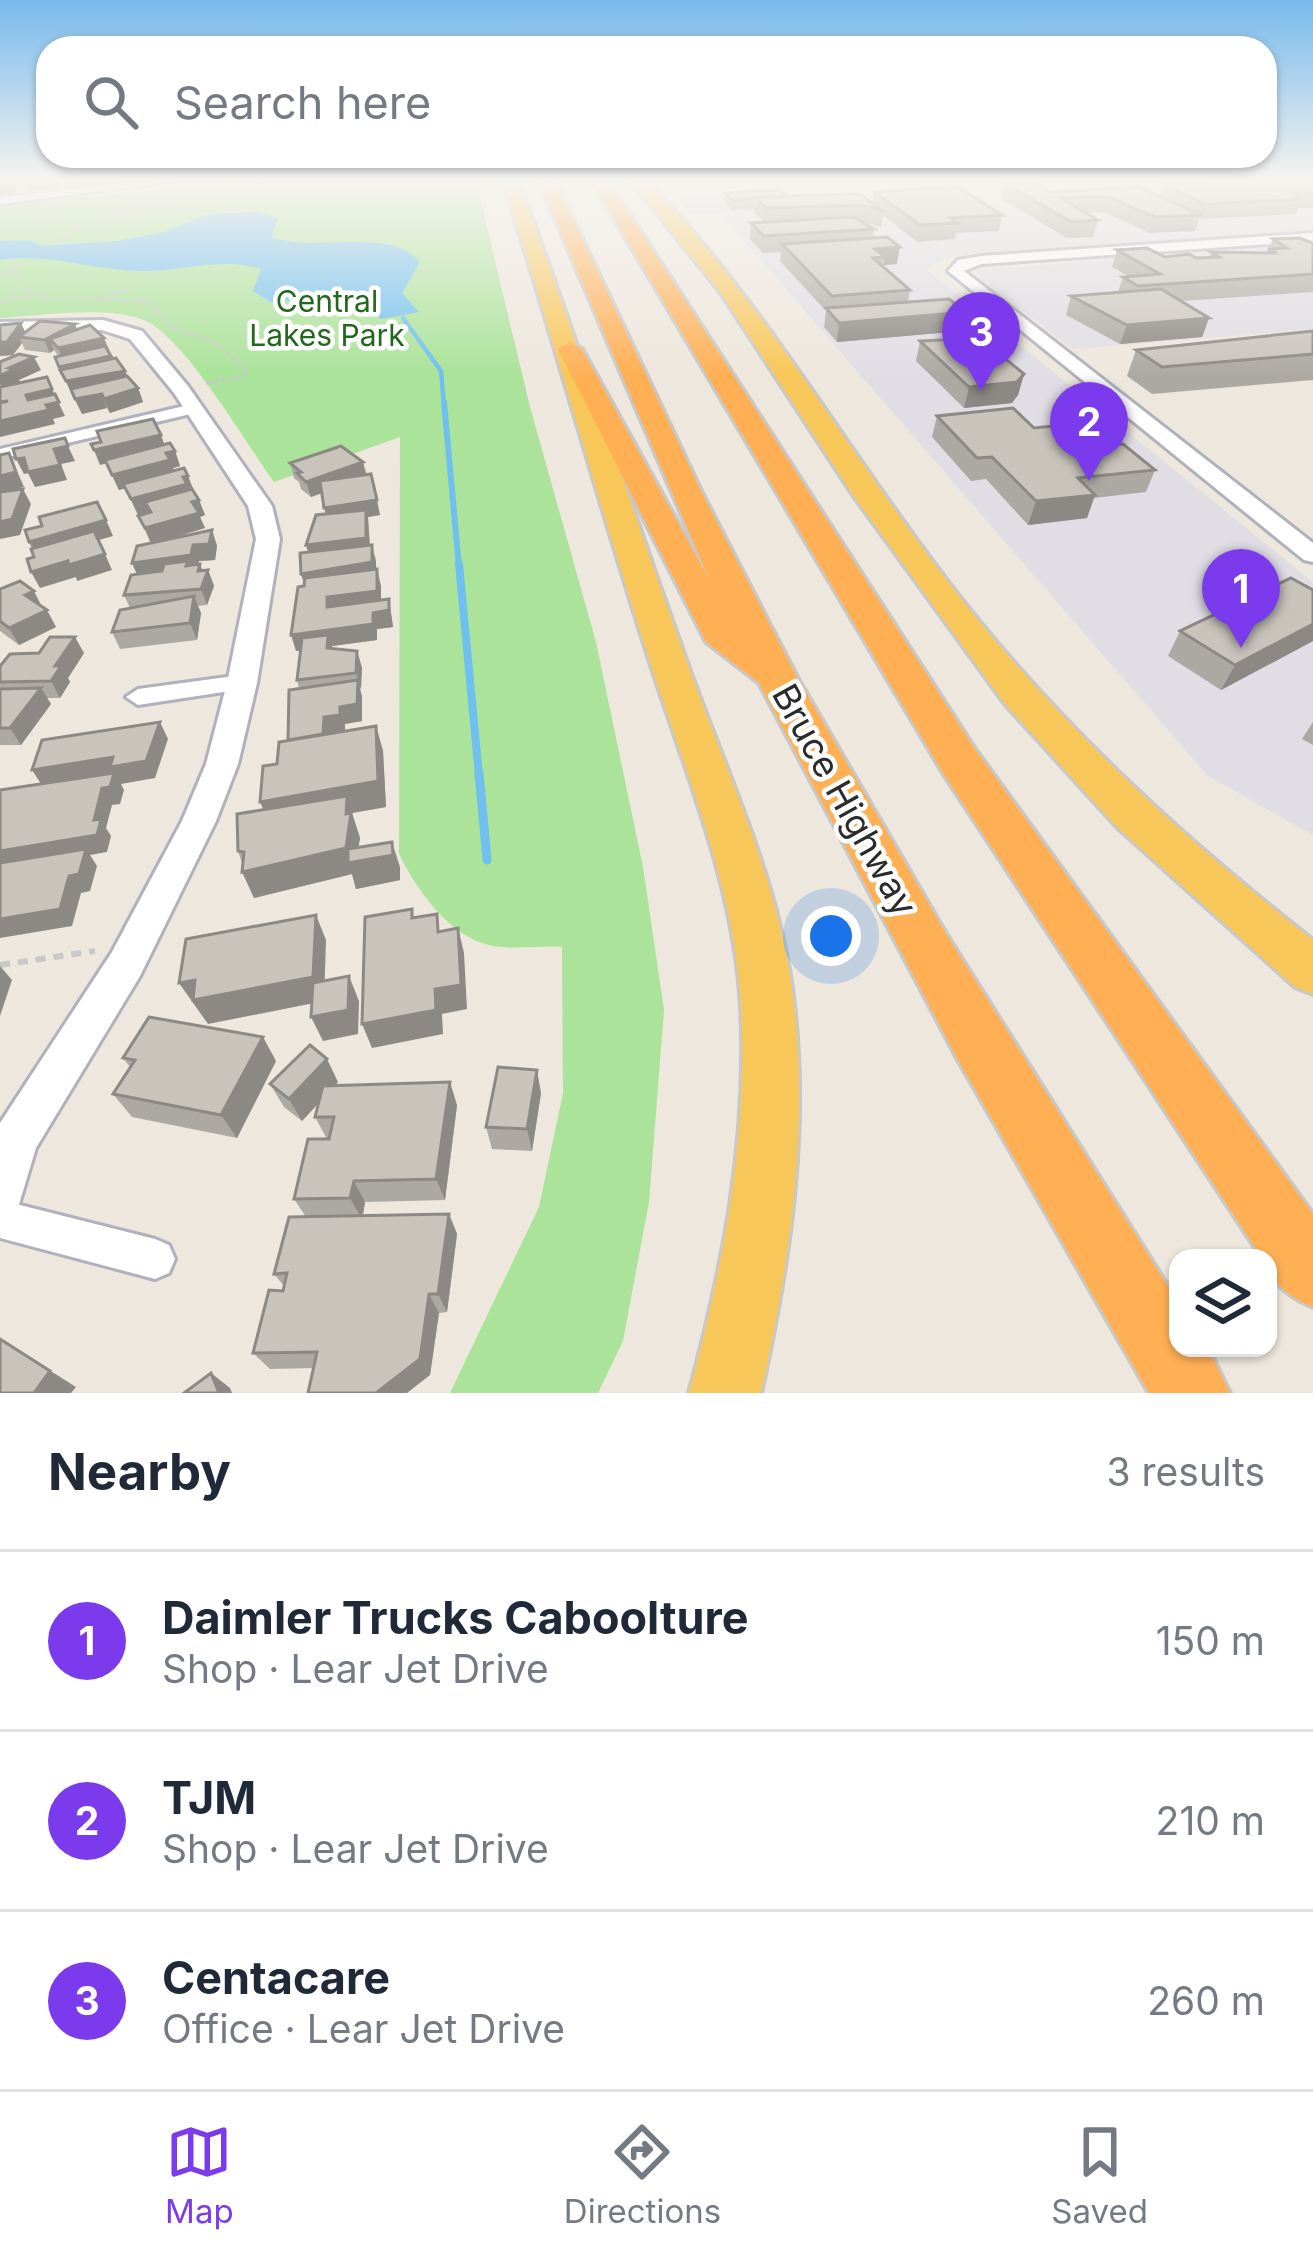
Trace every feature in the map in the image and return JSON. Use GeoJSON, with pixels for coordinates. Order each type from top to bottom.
{"type":"FeatureCollection","features":[{"type":"Feature","properties":{"kind":"highway"},"geometry":{"type":"LineString","coordinates":[[535,246],[571,349],[638,484],[726,642],[776,675]]}},
{"type":"Feature","properties":{"kind":"highway","name":"Bruce Highway"},"geometry":{"type":"LineString","coordinates":[[577,246],[776,675],[993,1060],[1192,1393]]}},
{"type":"Feature","properties":{"kind":"highway"},"geometry":{"type":"LineString","coordinates":[[639,246],[883,643],[1075,934],[1313,1272]]}},
{"type":"Feature","properties":{"kind":"highway"},"geometry":{"type":"LineString","coordinates":[[667,246],[883,598],[883,643]]}},
{"type":"Feature","properties":{"kind":"highway"},"geometry":{"type":"LineString","coordinates":[[694,246],[802,406],[1033,711],[1172,852],[1313,971]]}},
{"type":"Feature","properties":{"kind":"highway"},"geometry":{"type":"LineString","coordinates":[[571,349],[569,361],[719,804],[761,952],[770,1048],[762,1232],[724,1393]]}},
{"type":"Feature","properties":{"kind":"street"},"geometry":{"type":"LineString","coordinates":[[1200,246],[981,260],[964,263],[955,271],[1313,555]]}},
{"type":"Feature","properties":{"kind":"street"},"geometry":{"type":"LineString","coordinates":[[0,328],[103,325],[136,335],[193,409],[267,522],[268,538],[242,682],[221,764],[199,821],[126,964],[16,1139],[0,1194]]}},
{"type":"Feature","properties":{"kind":"street"},"geometry":{"type":"LineString","coordinates":[[0,454],[193,409]]}},
{"type":"Feature","properties":{"kind":"street"},"geometry":{"type":"LineString","coordinates":[[138,697],[242,682]]}},
{"type":"Feature","properties":{"kind":"street"},"geometry":{"type":"LineString","coordinates":[[0,1220],[155,1259]]}},
{"type":"Feature","properties":{"kind":"path"},"geometry":{"type":"LineString","coordinates":[[0,274],[21,264]]}},
{"type":"Feature","properties":{"kind":"path"},"geometry":{"type":"LineString","coordinates":[[98,298],[130,288]]}},
{"type":"Feature","properties":{"kind":"path"},"geometry":{"type":"LineString","coordinates":[[0,302],[37,295]]}},
{"type":"Feature","properties":{"kind":"path"},"geometry":{"type":"LineString","coordinates":[[0,965],[90,950],[126,964]]}},
{"type":"Feature","properties":{"kind":"shaded area"},"geometry":{"type":"Polygon","coordinates":[[[749,246],[1082,246],[974,253],[926,269],[1313,582],[1313,835],[1208,776],[749,246]]]}},
{"type":"Feature","properties":{"kind":"shaded area"},"geometry":{"type":"Polygon","coordinates":[[[1283,246],[1313,251],[1313,329],[1073,349],[979,278],[977,270],[1283,246]]]}},
{"type":"Feature","properties":{"kind":"green space","name":"Central Lakes Park"},"geometry":{"type":"Polygon","coordinates":[[[0,246],[492,246],[530,407],[596,642],[643,867],[664,1010],[649,1202],[623,1341],[598,1393],[450,1393],[539,1207],[563,1093],[562,947],[503,947],[471,938],[434,907],[399,854],[400,437],[274,482],[198,371],[148,322],[96,312],[0,318],[0,246]]]}},
{"type":"Feature","properties":{"kind":"water"},"geometry":{"type":"Polygon","coordinates":[[[0,246],[393,246],[420,262],[402,293],[419,312],[381,319],[370,304],[330,298],[271,302],[253,291],[261,269],[246,265],[140,271],[36,259],[0,260],[0,246]]]}},
{"type":"Feature","properties":{"kind":"building"},"geometry":{"type":"Polygon","coordinates":[[[784,246],[900,247],[875,249],[885,257],[873,258],[910,290],[832,296],[784,246]]]}},
{"type":"Feature","properties":{"kind":"building"},"geometry":{"type":"Polygon","coordinates":[[[1284,246],[1313,246],[1313,274],[1138,286],[1123,277],[1160,274],[1117,250],[1147,248],[1165,257],[1189,254],[1196,258],[1219,257],[1211,252],[1277,253],[1268,249],[1287,248],[1284,246]]]}},
{"type":"Feature","properties":{"kind":"building"},"geometry":{"type":"Polygon","coordinates":[[[1161,289],[1209,318],[1127,325],[1071,296],[1161,289]]]}},
{"type":"Feature","properties":{"kind":"building"},"geometry":{"type":"Polygon","coordinates":[[[949,299],[966,312],[839,323],[826,308],[949,299]]]}},
{"type":"Feature","properties":{"kind":"building"},"geometry":{"type":"Polygon","coordinates":[[[40,321],[75,324],[44,340],[19,337],[40,321]]]}},
{"type":"Feature","properties":{"kind":"building"},"geometry":{"type":"Polygon","coordinates":[[[21,323],[7,342],[0,342],[0,325],[21,323]]]}},
{"type":"Feature","properties":{"kind":"building"},"geometry":{"type":"Polygon","coordinates":[[[90,325],[104,338],[58,348],[50,339],[90,325]]]}},
{"type":"Feature","properties":{"kind":"building"},"geometry":{"type":"Polygon","coordinates":[[[1313,331],[1313,354],[1162,367],[1136,350],[1313,331]]]}},
{"type":"Feature","properties":{"kind":"building"},"geometry":{"type":"Polygon","coordinates":[[[980,338],[1024,374],[1017,382],[969,387],[920,341],[980,338]]]}},
{"type":"Feature","properties":{"kind":"building"},"geometry":{"type":"Polygon","coordinates":[[[105,346],[111,356],[59,367],[55,357],[105,346]]]}},
{"type":"Feature","properties":{"kind":"building"},"geometry":{"type":"Polygon","coordinates":[[[19,354],[34,357],[0,376],[0,362],[19,354]]]}},
{"type":"Feature","properties":{"kind":"building"},"geometry":{"type":"Polygon","coordinates":[[[116,358],[125,371],[66,381],[60,370],[116,358]]]}},
{"type":"Feature","properties":{"kind":"building"},"geometry":{"type":"Polygon","coordinates":[[[127,376],[138,388],[104,399],[102,394],[75,399],[71,389],[127,376]]]}},
{"type":"Feature","properties":{"kind":"building"},"geometry":{"type":"Polygon","coordinates":[[[47,377],[52,389],[26,395],[28,400],[55,394],[59,402],[46,405],[49,410],[0,421],[0,403],[8,401],[0,402],[0,387],[47,377]]]}},
{"type":"Feature","properties":{"kind":"building"},"geometry":{"type":"Polygon","coordinates":[[[1013,408],[1034,428],[1082,423],[1109,445],[1123,444],[1155,470],[1078,478],[1095,495],[1036,501],[992,457],[977,458],[937,416],[1013,408]]]}},
{"type":"Feature","properties":{"kind":"building"},"geometry":{"type":"Polygon","coordinates":[[[153,419],[161,435],[94,450],[91,444],[101,442],[97,431],[153,419]]]}},
{"type":"Feature","properties":{"kind":"building"},"geometry":{"type":"Polygon","coordinates":[[[65,438],[68,446],[54,449],[60,465],[28,472],[24,458],[16,459],[13,449],[65,438]]]}},
{"type":"Feature","properties":{"kind":"building"},"geometry":{"type":"Polygon","coordinates":[[[170,443],[175,451],[166,453],[170,460],[112,475],[105,460],[170,443]]]}},
{"type":"Feature","properties":{"kind":"building"},"geometry":{"type":"Polygon","coordinates":[[[341,446],[363,462],[306,482],[290,463],[341,446]]]}},
{"type":"Feature","properties":{"kind":"building"},"geometry":{"type":"Polygon","coordinates":[[[9,453],[16,472],[0,476],[0,455],[9,453]]]}},
{"type":"Feature","properties":{"kind":"building"},"geometry":{"type":"Polygon","coordinates":[[[184,468],[187,484],[131,499],[123,484],[184,468]]]}},
{"type":"Feature","properties":{"kind":"building"},"geometry":{"type":"Polygon","coordinates":[[[371,474],[377,500],[324,508],[320,481],[371,474]]]}},
{"type":"Feature","properties":{"kind":"building"},"geometry":{"type":"Polygon","coordinates":[[[23,489],[12,519],[0,522],[0,492],[23,489]]]}},
{"type":"Feature","properties":{"kind":"building"},"geometry":{"type":"Polygon","coordinates":[[[192,489],[199,500],[192,502],[199,513],[145,528],[138,516],[151,512],[145,502],[192,489]]]}},
{"type":"Feature","properties":{"kind":"building"},"geometry":{"type":"Polygon","coordinates":[[[97,502],[106,520],[29,542],[25,530],[42,526],[39,517],[97,502]]]}},
{"type":"Feature","properties":{"kind":"building"},"geometry":{"type":"Polygon","coordinates":[[[366,510],[366,538],[306,545],[316,515],[366,510]]]}},
{"type":"Feature","properties":{"kind":"building"},"geometry":{"type":"Polygon","coordinates":[[[212,530],[209,544],[193,545],[191,555],[132,563],[137,546],[212,530]]]}},
{"type":"Feature","properties":{"kind":"building"},"geometry":{"type":"Polygon","coordinates":[[[94,531],[105,554],[31,572],[27,559],[34,557],[31,549],[94,531]]]}},
{"type":"Feature","properties":{"kind":"building"},"geometry":{"type":"Polygon","coordinates":[[[372,545],[372,562],[301,574],[300,553],[372,545]]]}},
{"type":"Feature","properties":{"kind":"building"},"geometry":{"type":"Polygon","coordinates":[[[188,561],[186,566],[200,564],[198,571],[208,570],[201,589],[124,595],[131,575],[188,561]]]}},
{"type":"Feature","properties":{"kind":"building"},"geometry":{"type":"Polygon","coordinates":[[[377,569],[377,591],[327,597],[327,607],[389,599],[389,610],[373,613],[373,624],[291,635],[298,587],[304,586],[305,578],[377,569]]]}},
{"type":"Feature","properties":{"kind":"building"},"geometry":{"type":"Polygon","coordinates":[[[1291,578],[1313,590],[1313,624],[1235,665],[1180,631],[1291,578]]]}},
{"type":"Feature","properties":{"kind":"building"},"geometry":{"type":"Polygon","coordinates":[[[20,581],[34,591],[25,595],[47,610],[9,628],[0,621],[0,589],[20,581]]]}},
{"type":"Feature","properties":{"kind":"building"},"geometry":{"type":"Polygon","coordinates":[[[194,596],[190,623],[112,632],[120,610],[194,596]]]}},
{"type":"Feature","properties":{"kind":"building"},"geometry":{"type":"Polygon","coordinates":[[[328,635],[327,648],[357,651],[356,673],[297,680],[302,638],[328,635]]]}},
{"type":"Feature","properties":{"kind":"building"},"geometry":{"type":"Polygon","coordinates":[[[50,637],[75,637],[55,666],[61,666],[51,681],[0,682],[0,666],[10,654],[39,653],[50,637]]]}},
{"type":"Feature","properties":{"kind":"building"},"geometry":{"type":"Polygon","coordinates":[[[358,680],[357,704],[340,707],[340,715],[324,717],[323,734],[288,740],[289,690],[358,680]]]}},
{"type":"Feature","properties":{"kind":"building"},"geometry":{"type":"Polygon","coordinates":[[[41,688],[10,728],[0,728],[0,689],[41,688]]]}},
{"type":"Feature","properties":{"kind":"building"},"geometry":{"type":"Polygon","coordinates":[[[160,722],[146,761],[110,767],[113,757],[32,770],[42,740],[160,722]]]}},
{"type":"Feature","properties":{"kind":"building"},"geometry":{"type":"Polygon","coordinates":[[[376,726],[378,781],[260,802],[263,766],[277,764],[279,742],[376,726]]]}},
{"type":"Feature","properties":{"kind":"building"},"geometry":{"type":"Polygon","coordinates":[[[114,773],[110,787],[102,788],[94,820],[101,819],[97,835],[0,851],[0,790],[114,773]]]}},
{"type":"Feature","properties":{"kind":"building"},"geometry":{"type":"Polygon","coordinates":[[[347,796],[346,814],[351,813],[346,848],[242,872],[244,852],[238,851],[237,814],[347,796]]]}},
{"type":"Feature","properties":{"kind":"building"},"geometry":{"type":"Polygon","coordinates":[[[392,842],[393,855],[348,863],[348,849],[392,842]]]}},
{"type":"Feature","properties":{"kind":"building"},"geometry":{"type":"Polygon","coordinates":[[[86,849],[79,874],[69,876],[60,909],[0,919],[0,863],[86,849]]]}},
{"type":"Feature","properties":{"kind":"building"},"geometry":{"type":"Polygon","coordinates":[[[412,909],[412,918],[437,914],[438,932],[458,928],[461,985],[435,989],[436,1010],[362,1024],[365,917],[412,909]]]}},
{"type":"Feature","properties":{"kind":"building"},"geometry":{"type":"Polygon","coordinates":[[[316,915],[313,977],[193,1000],[195,980],[179,983],[186,939],[316,915]]]}},
{"type":"Feature","properties":{"kind":"building"},"geometry":{"type":"Polygon","coordinates":[[[349,976],[348,1010],[311,1017],[313,983],[349,976]]]}},
{"type":"Feature","properties":{"kind":"building"},"geometry":{"type":"Polygon","coordinates":[[[149,1017],[263,1037],[221,1115],[113,1094],[135,1060],[123,1058],[149,1017]]]}},
{"type":"Feature","properties":{"kind":"building"},"geometry":{"type":"Polygon","coordinates":[[[310,1045],[327,1059],[289,1099],[270,1084],[310,1045]]]}},
{"type":"Feature","properties":{"kind":"building"},"geometry":{"type":"Polygon","coordinates":[[[498,1067],[537,1070],[527,1129],[486,1127],[498,1067]]]}},
{"type":"Feature","properties":{"kind":"building"},"geometry":{"type":"Polygon","coordinates":[[[450,1082],[436,1179],[354,1181],[350,1198],[294,1199],[308,1139],[329,1139],[334,1117],[315,1117],[323,1086],[450,1082]]]}},
{"type":"Feature","properties":{"kind":"building"},"geometry":{"type":"Polygon","coordinates":[[[449,1214],[438,1294],[429,1294],[420,1359],[376,1393],[308,1393],[317,1352],[253,1353],[269,1290],[283,1291],[287,1273],[274,1274],[289,1217],[449,1214]]]}},
{"type":"Feature","properties":{"kind":"building"},"geometry":{"type":"Polygon","coordinates":[[[0,1339],[50,1371],[34,1393],[0,1393],[0,1339]]]}},
{"type":"Feature","properties":{"kind":"building"},"geometry":{"type":"Polygon","coordinates":[[[211,1373],[219,1393],[184,1393],[211,1373]]]}},
{"type":"Feature","properties":{"kind":"waterway"},"geometry":{"type":"LineString","coordinates":[[403,318],[441,371],[444,405]]}},
{"type":"Feature","properties":{"kind":"waterway"},"geometry":{"type":"LineString","coordinates":[[444,402],[459,567]]}},
{"type":"Feature","properties":{"kind":"waterway"},"geometry":{"type":"LineString","coordinates":[[459,564],[479,776]]}},
{"type":"Feature","properties":{"kind":"waterway"},"geometry":{"type":"LineString","coordinates":[[479,773],[487,860]]}},
{"type":"Feature","properties":{"kind":"place","name":"Centacare"},"geometry":{"type":"Point","coordinates":[981,391]}},
{"type":"Feature","properties":{"kind":"place","name":"TJM"},"geometry":{"type":"Point","coordinates":[1089,481]}},
{"type":"Feature","properties":{"kind":"place","name":"Daimler Trucks Caboolture"},"geometry":{"type":"Point","coordinates":[1241,648]}}]}
